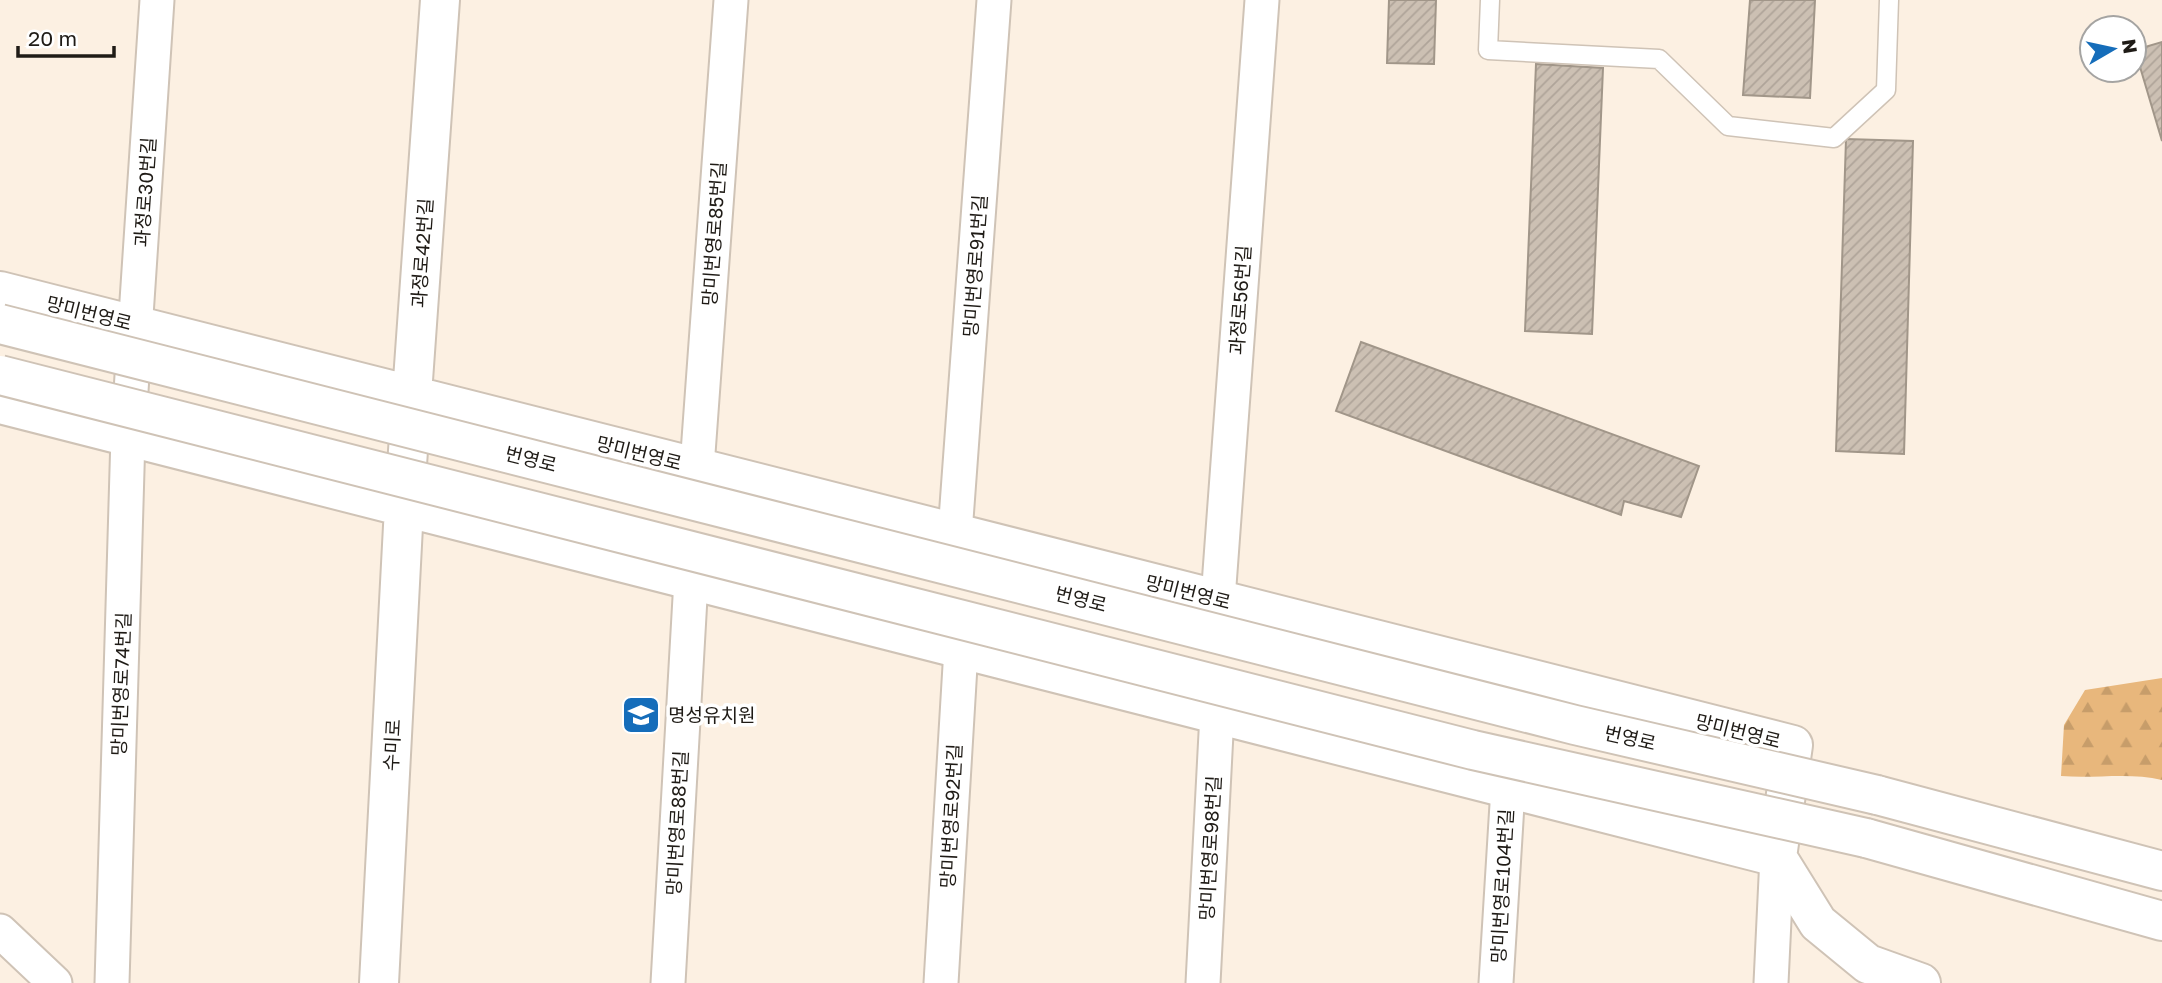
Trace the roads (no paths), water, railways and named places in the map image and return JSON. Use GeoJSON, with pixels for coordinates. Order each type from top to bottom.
{"type":"FeatureCollection","features":[{"type":"Feature","properties":{"kind":"main road","name":"과정로42번길"},"geometry":{"type":"LineString","coordinates":[[404,507],[440,0]]}},
{"type":"Feature","properties":{"kind":"main road","name":"망미번영로"},"geometry":{"type":"LineString","coordinates":[[0,291],[1793,745],[1777,857]]}},
{"type":"Feature","properties":{"kind":"main road","name":"번영로"},"geometry":{"type":"LineString","coordinates":[[0,324],[1575,725],[1877,795],[2162,872]]}},
{"type":"Feature","properties":{"kind":"main road"},"geometry":{"type":"LineString","coordinates":[[0,375],[1460,746],[1866,838],[2162,921]]}},
{"type":"Feature","properties":{"kind":"main road"},"geometry":{"type":"LineString","coordinates":[[0,404],[1777,857],[1818,923],[1868,964],[1921,983]]}},
{"type":"Feature","properties":{"kind":"main road","name":"수미로"},"geometry":{"type":"LineString","coordinates":[[379,983],[404,507]]}},
{"type":"Feature","properties":{"kind":"street","name":"과정로30번길"},"geometry":{"type":"LineString","coordinates":[[131,384],[157,0]]}},
{"type":"Feature","properties":{"kind":"street","name":"망미번영로85번길"},"geometry":{"type":"LineString","coordinates":[[697,467],[731,0]]}},
{"type":"Feature","properties":{"kind":"street","name":"망미번영로91번길"},"geometry":{"type":"LineString","coordinates":[[955,533],[994,0]]}},
{"type":"Feature","properties":{"kind":"street","name":"과정로56번길"},"geometry":{"type":"LineString","coordinates":[[1218,599],[1262,0]]}},
{"type":"Feature","properties":{"kind":"street","name":"망미번영로74번길"},"geometry":{"type":"LineString","coordinates":[[112,983],[131,384]]}},
{"type":"Feature","properties":{"kind":"street"},"geometry":{"type":"LineString","coordinates":[[0,419],[46,415]]}},
{"type":"Feature","properties":{"kind":"street","name":"망미번영로88번길"},"geometry":{"type":"LineString","coordinates":[[668,983],[691,580]]}},
{"type":"Feature","properties":{"kind":"street","name":"망미번영로92번길"},"geometry":{"type":"LineString","coordinates":[[941,983],[961,649]]}},
{"type":"Feature","properties":{"kind":"street","name":"망미번영로98번길"},"geometry":{"type":"LineString","coordinates":[[1203,983],[1217,714]]}},
{"type":"Feature","properties":{"kind":"street","name":"망미번영로104번길"},"geometry":{"type":"LineString","coordinates":[[1496,983],[1508,788]]}},
{"type":"Feature","properties":{"kind":"street"},"geometry":{"type":"LineString","coordinates":[[1771,983],[1777,857]]}},
{"type":"Feature","properties":{"kind":"street"},"geometry":{"type":"LineString","coordinates":[[0,931],[55,983]]}},
{"type":"Feature","properties":{"kind":"lane"},"geometry":{"type":"LineString","coordinates":[[1490,0],[1488,50],[1659,59],[1728,126],[1834,138],[1886,90],[1889,0]]}},
{"type":"Feature","properties":{"kind":"place","name":"명성유치원"},"geometry":{"type":"Point","coordinates":[641,715]}}]}
